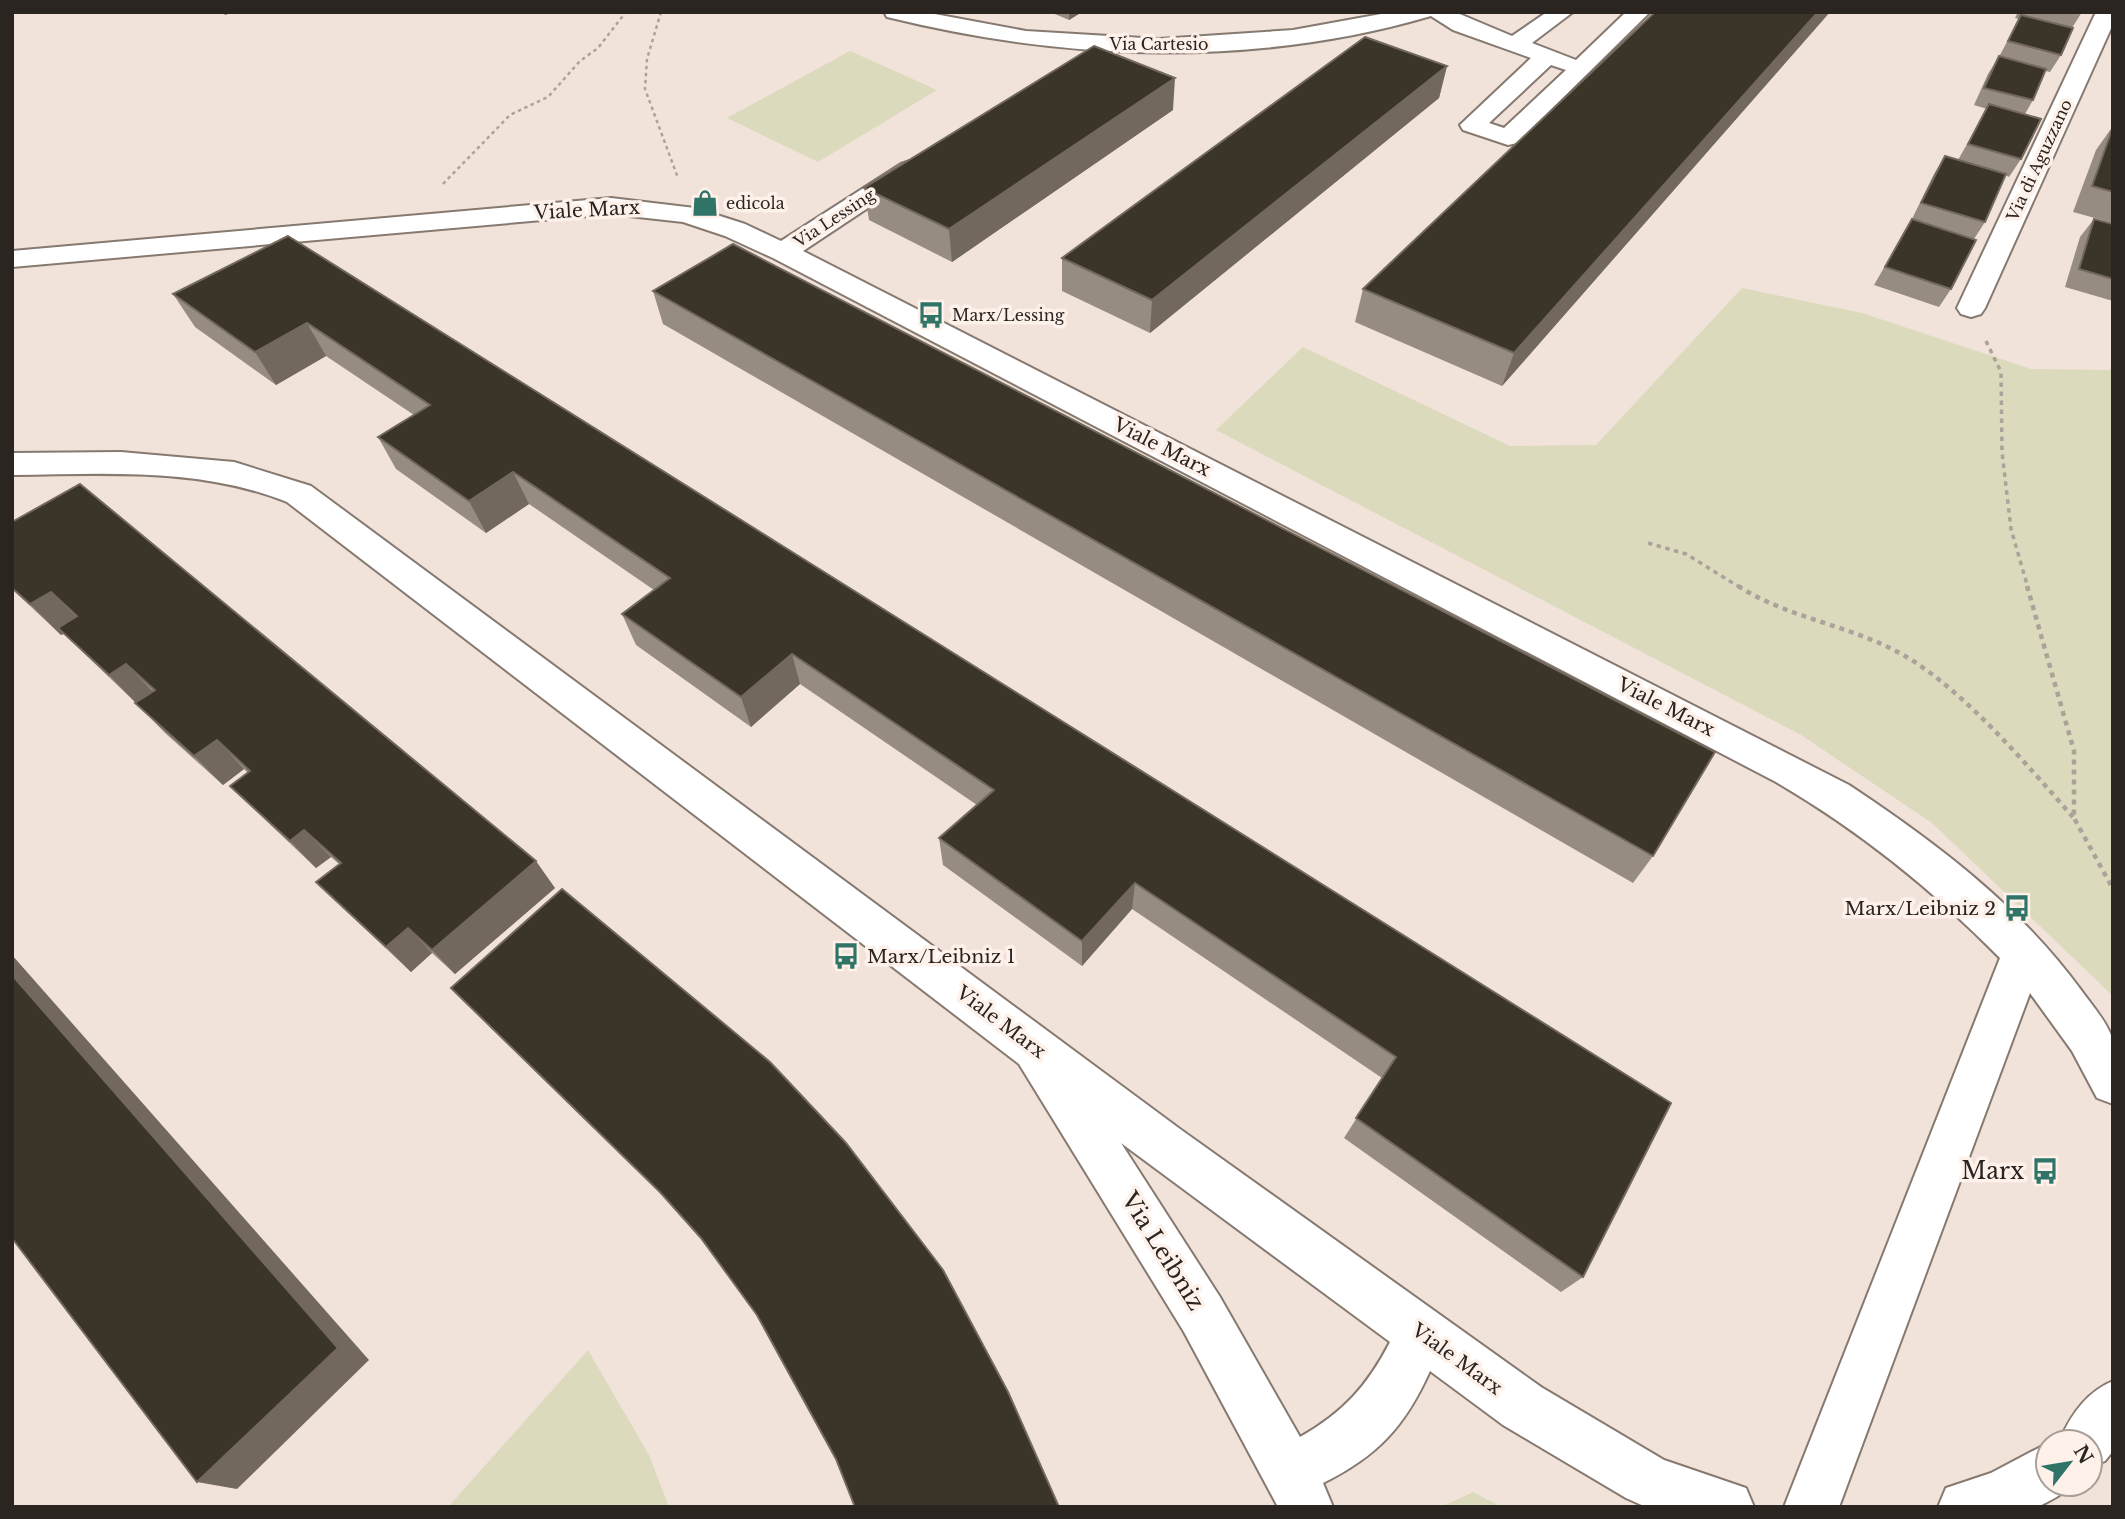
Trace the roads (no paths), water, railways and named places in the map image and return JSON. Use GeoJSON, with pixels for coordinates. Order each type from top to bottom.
{"type":"FeatureCollection","features":[{"type":"Feature","properties":{"kind":"street","name":"Via Cartesio"},"geometry":{"type":"LineString","coordinates":[[895,12],[956,26],[1093,43],[1199,45],[1289,39],[1355,29],[1423,12]]}},
{"type":"Feature","properties":{"kind":"street"},"geometry":{"type":"LineString","coordinates":[[1439,12],[1461,25],[1580,68]]}},
{"type":"Feature","properties":{"kind":"street"},"geometry":{"type":"LineString","coordinates":[[1514,45],[1562,12]]}},
{"type":"Feature","properties":{"kind":"street"},"geometry":{"type":"LineString","coordinates":[[1547,57],[1472,125],[1508,138],[1639,12]]}},
{"type":"Feature","properties":{"kind":"street","name":"Via di Aguzzano"},"geometry":{"type":"LineString","coordinates":[[1971,308],[2107,12]]}},
{"type":"Feature","properties":{"kind":"street"},"geometry":{"type":"LineString","coordinates":[[1062,70],[1085,54],[1093,43]]}},
{"type":"Feature","properties":{"kind":"street","name":"Via Lessing"},"geometry":{"type":"LineString","coordinates":[[783,252],[934,153]]}},
{"type":"Feature","properties":{"kind":"street","name":"Viale Marx"},"geometry":{"type":"LineString","coordinates":[[12,259],[611,205],[671,210],[713,222],[783,252],[1811,782],[1902,840],[1966,896],[2023,955],[2082,1029],[2113,1082]]}},
{"type":"Feature","properties":{"kind":"street","name":"Viale Marx"},"geometry":{"type":"LineString","coordinates":[[12,273],[58,255]]}},
{"type":"Feature","properties":{"kind":"street","name":"Viale Marx"},"geometry":{"type":"LineString","coordinates":[[12,464],[219,469],[265,479],[299,494],[1163,1146],[1522,1406],[1610,1461],[1680,1494],[1727,1507]]}},
{"type":"Feature","properties":{"kind":"street"},"geometry":{"type":"LineString","coordinates":[[1811,1507],[2023,955]]}},
{"type":"Feature","properties":{"kind":"street","name":"Via Leibniz"},"geometry":{"type":"LineString","coordinates":[[1024,1040],[1194,1298],[1242,1379],[1297,1489],[1322,1455],[1364,1428],[1385,1405],[1421,1333]]}},
{"type":"Feature","properties":{"kind":"street"},"geometry":{"type":"LineString","coordinates":[[2097,1428],[2113,1407]]}},
{"type":"Feature","properties":{"kind":"street"},"geometry":{"type":"LineString","coordinates":[[1965,1507],[1979,1504],[2034,1478]]}},
{"type":"Feature","properties":{"kind":"place","name":"edicola"},"geometry":{"type":"Point","coordinates":[705,203]}},
{"type":"Feature","properties":{"kind":"place","name":"Marx/Lessing"},"geometry":{"type":"Point","coordinates":[931,315]}},
{"type":"Feature","properties":{"kind":"place","name":"Marx/Leibniz 2"},"geometry":{"type":"Point","coordinates":[2017,908]}},
{"type":"Feature","properties":{"kind":"place","name":"Marx/Leibniz 1"},"geometry":{"type":"Point","coordinates":[846,956]}},
{"type":"Feature","properties":{"kind":"place","name":"Marx"},"geometry":{"type":"Point","coordinates":[2045,1171]}}]}
